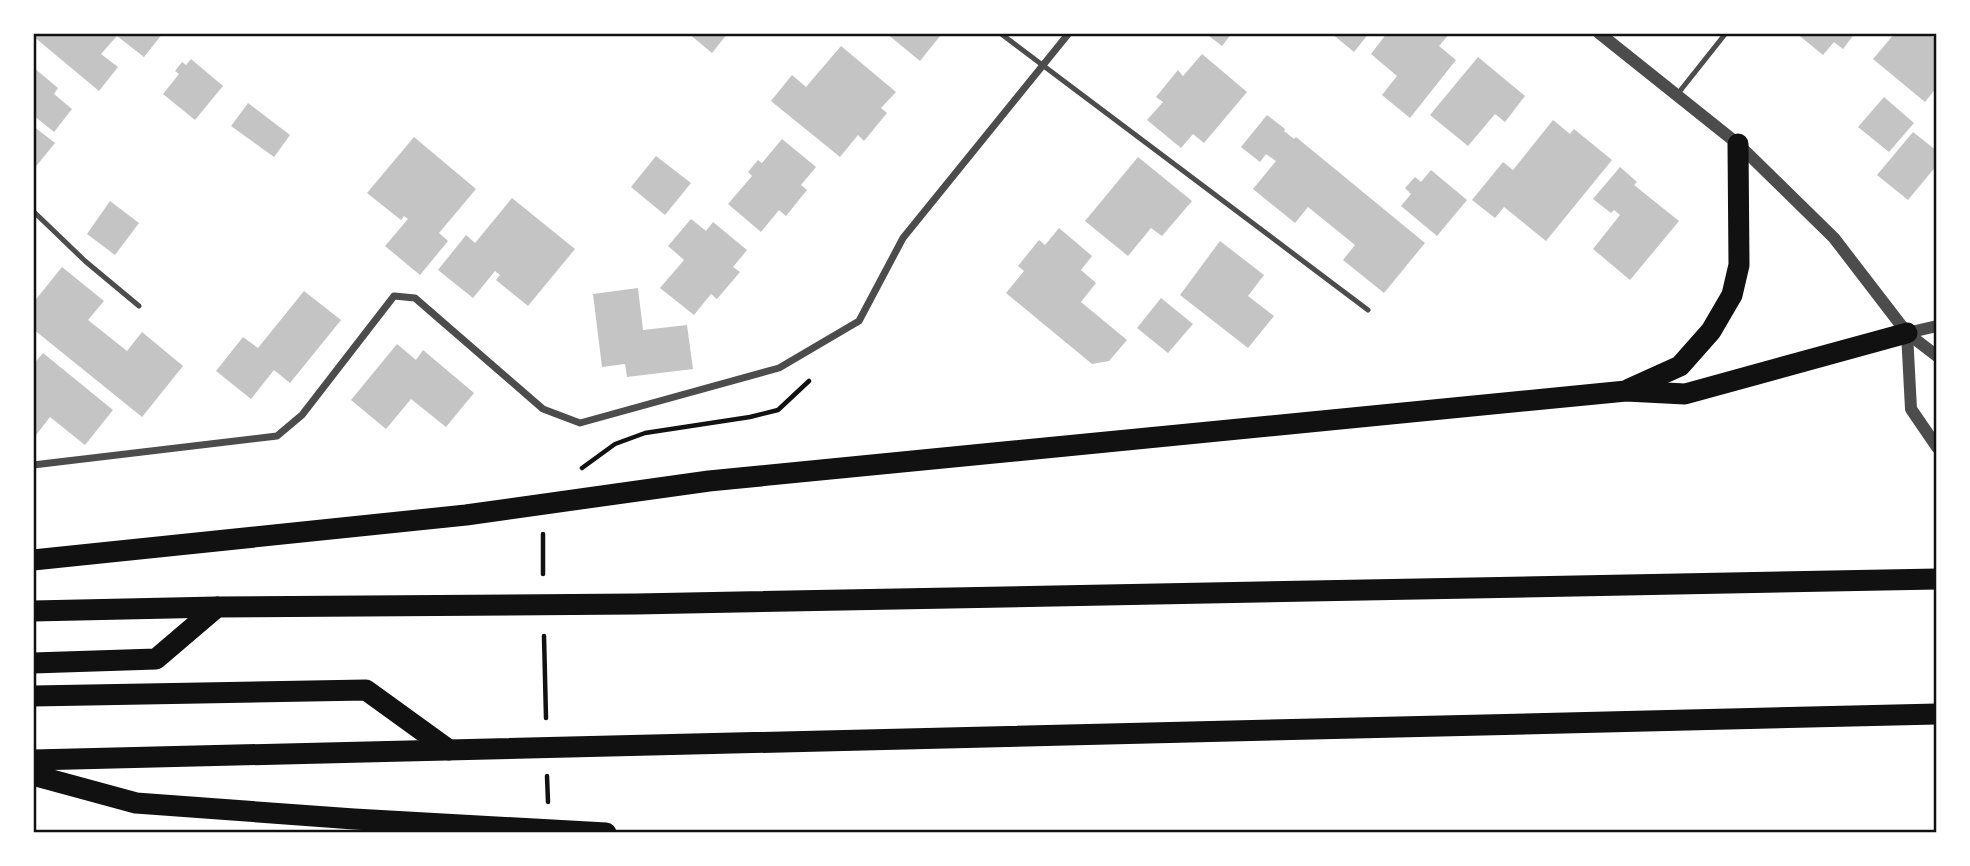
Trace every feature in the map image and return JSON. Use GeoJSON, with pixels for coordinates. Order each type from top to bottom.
{"type":"FeatureCollection","features":[{"type":"Feature","properties":{"kind":"highway"},"geometry":{"type":"LineString","coordinates":[[1626,391],[1680,366],[1711,331],[1732,295],[1739,265],[1738,144]]}},
{"type":"Feature","properties":{"kind":"highway"},"geometry":{"type":"LineString","coordinates":[[33,559],[466,515],[709,481],[1626,391],[1685,394],[1907,333]]}},
{"type":"Feature","properties":{"kind":"highway"},"geometry":{"type":"LineString","coordinates":[[33,611],[650,604],[1937,579]]}},
{"type":"Feature","properties":{"kind":"highway"},"geometry":{"type":"LineString","coordinates":[[33,663],[156,659],[217,607]]}},
{"type":"Feature","properties":{"kind":"highway"},"geometry":{"type":"LineString","coordinates":[[33,696],[366,690],[449,750]]}},
{"type":"Feature","properties":{"kind":"highway"},"geometry":{"type":"LineString","coordinates":[[33,760],[1937,715]]}},
{"type":"Feature","properties":{"kind":"highway"},"geometry":{"type":"LineString","coordinates":[[33,775],[136,803],[606,833]]}},
{"type":"Feature","properties":{"kind":"street"},"geometry":{"type":"LineString","coordinates":[[33,465],[276,436],[302,415],[394,296],[415,298],[543,409],[580,423],[779,368],[859,321],[903,239],[1069,33]]}},
{"type":"Feature","properties":{"kind":"street"},"geometry":{"type":"LineString","coordinates":[[1599,33],[1738,144],[1834,238],[1907,333],[1937,356]]}},
{"type":"Feature","properties":{"kind":"street"},"geometry":{"type":"LineString","coordinates":[[1907,333],[1937,326]]}},
{"type":"Feature","properties":{"kind":"street"},"geometry":{"type":"LineString","coordinates":[[1907,333],[1911,409],[1937,447]]}},
{"type":"Feature","properties":{"kind":"lane"},"geometry":{"type":"LineString","coordinates":[[1000,33],[1368,310]]}},
{"type":"Feature","properties":{"kind":"lane"},"geometry":{"type":"LineString","coordinates":[[1676,96],[1726,33]]}},
{"type":"Feature","properties":{"kind":"lane"},"geometry":{"type":"LineString","coordinates":[[33,211],[85,261],[139,306]]}},
{"type":"Feature","properties":{"kind":"path"},"geometry":{"type":"LineString","coordinates":[[573,477],[590,460],[615,444],[645,433],[750,417],[778,410]]}},
{"type":"Feature","properties":{"kind":"path"},"geometry":{"type":"LineString","coordinates":[[543,582],[542,541],[545,526]]}},
{"type":"Feature","properties":{"kind":"path"},"geometry":{"type":"LineString","coordinates":[[544,623],[546,732]]}},
{"type":"Feature","properties":{"kind":"path"},"geometry":{"type":"LineString","coordinates":[[547,772],[548,813]]}},
{"type":"Feature","properties":{"kind":"building"},"geometry":{"type":"Polygon","coordinates":[[[33,33],[163,33],[144,57],[117,36],[101,54],[118,67],[99,91],[33,36],[33,33]]]}},
{"type":"Feature","properties":{"kind":"building"},"geometry":{"type":"Polygon","coordinates":[[[688,33],[728,33],[712,53],[688,33]]]}},
{"type":"Feature","properties":{"kind":"building"},"geometry":{"type":"Polygon","coordinates":[[[886,33],[937,33],[940,36],[920,61],[886,33]]]}},
{"type":"Feature","properties":{"kind":"building"},"geometry":{"type":"Polygon","coordinates":[[[1205,33],[1232,33],[1222,46],[1205,33]]]}},
{"type":"Feature","properties":{"kind":"building"},"geometry":{"type":"Polygon","coordinates":[[[1331,33],[1369,33],[1354,52],[1331,33]]]}},
{"type":"Feature","properties":{"kind":"building"},"geometry":{"type":"Polygon","coordinates":[[[1387,33],[1450,33],[1439,46],[1456,60],[1410,118],[1382,95],[1397,76],[1371,54],[1387,33]]]}},
{"type":"Feature","properties":{"kind":"building"},"geometry":{"type":"Polygon","coordinates":[[[1796,33],[1855,33],[1843,49],[1834,42],[1823,55],[1796,33]]]}},
{"type":"Feature","properties":{"kind":"building"},"geometry":{"type":"Polygon","coordinates":[[[1895,33],[1928,33],[1937,40],[1937,87],[1925,102],[1873,59],[1895,33]]]}},
{"type":"Feature","properties":{"kind":"building"},"geometry":{"type":"Polygon","coordinates":[[[841,46],[896,92],[881,108],[887,113],[864,141],[858,135],[840,157],[771,101],[792,75],[806,87],[841,46]]]}},
{"type":"Feature","properties":{"kind":"building"},"geometry":{"type":"Polygon","coordinates":[[[1202,54],[1247,92],[1204,143],[1193,134],[1181,148],[1147,120],[1163,102],[1156,97],[1178,70],[1183,76],[1202,54]]]}},
{"type":"Feature","properties":{"kind":"building"},"geometry":{"type":"Polygon","coordinates":[[[1478,57],[1525,96],[1505,122],[1495,114],[1468,146],[1430,115],[1478,57]]]}},
{"type":"Feature","properties":{"kind":"building"},"geometry":{"type":"Polygon","coordinates":[[[191,59],[223,86],[195,120],[163,94],[179,74],[175,71],[182,62],[186,65],[191,59]]]}},
{"type":"Feature","properties":{"kind":"building"},"geometry":{"type":"Polygon","coordinates":[[[33,67],[58,88],[54,94],[72,109],[54,132],[33,115],[33,67]]]}},
{"type":"Feature","properties":{"kind":"building"},"geometry":{"type":"Polygon","coordinates":[[[1884,97],[1914,123],[1889,152],[1858,127],[1884,97]]]}},
{"type":"Feature","properties":{"kind":"building"},"geometry":{"type":"Polygon","coordinates":[[[248,103],[290,135],[274,157],[231,126],[248,103]]]}},
{"type":"Feature","properties":{"kind":"building"},"geometry":{"type":"Polygon","coordinates":[[[1267,115],[1425,243],[1384,293],[1343,260],[1355,245],[1308,207],[1295,223],[1253,189],[1276,161],[1266,154],[1260,162],[1241,147],[1267,115]]]}},
{"type":"Feature","properties":{"kind":"building"},"geometry":{"type":"Polygon","coordinates":[[[1553,120],[1570,134],[1574,129],[1612,160],[1546,241],[1504,207],[1495,218],[1472,200],[1503,162],[1513,170],[1553,120]]]}},
{"type":"Feature","properties":{"kind":"building"},"geometry":{"type":"Polygon","coordinates":[[[33,126],[55,143],[33,170],[33,126]]]}},
{"type":"Feature","properties":{"kind":"building"},"geometry":{"type":"Polygon","coordinates":[[[1913,132],[1937,151],[1937,165],[1908,200],[1877,175],[1913,132]]]}},
{"type":"Feature","properties":{"kind":"building"},"geometry":{"type":"Polygon","coordinates":[[[414,137],[476,189],[439,233],[448,241],[420,275],[385,246],[408,219],[404,216],[401,220],[367,193],[414,137]]]}},
{"type":"Feature","properties":{"kind":"building"},"geometry":{"type":"Polygon","coordinates":[[[782,139],[816,167],[801,185],[807,190],[786,216],[779,210],[761,232],[728,204],[752,176],[748,172],[758,160],[762,163],[782,139]]]}},
{"type":"Feature","properties":{"kind":"building"},"geometry":{"type":"Polygon","coordinates":[[[656,156],[691,183],[665,215],[631,187],[656,156]]]}},
{"type":"Feature","properties":{"kind":"building"},"geometry":{"type":"Polygon","coordinates":[[[1138,157],[1192,201],[1162,236],[1151,228],[1128,256],[1085,221],[1138,157]]]}},
{"type":"Feature","properties":{"kind":"building"},"geometry":{"type":"Polygon","coordinates":[[[1620,167],[1637,182],[1634,185],[1679,221],[1630,280],[1593,249],[1620,215],[1614,210],[1611,213],[1593,199],[1620,167]]]}},
{"type":"Feature","properties":{"kind":"building"},"geometry":{"type":"Polygon","coordinates":[[[1431,170],[1467,200],[1437,236],[1401,206],[1411,194],[1405,188],[1415,177],[1421,182],[1431,170]]]}},
{"type":"Feature","properties":{"kind":"building"},"geometry":{"type":"Polygon","coordinates":[[[512,198],[575,249],[528,306],[496,280],[500,275],[495,271],[473,298],[438,270],[466,235],[475,243],[512,198]]]}},
{"type":"Feature","properties":{"kind":"building"},"geometry":{"type":"Polygon","coordinates":[[[110,201],[139,223],[115,255],[87,234],[110,201]]]}},
{"type":"Feature","properties":{"kind":"building"},"geometry":{"type":"Polygon","coordinates":[[[691,219],[706,231],[713,222],[747,250],[733,267],[740,272],[717,299],[711,294],[694,315],[660,288],[684,260],[668,246],[691,219]]]}},
{"type":"Feature","properties":{"kind":"building"},"geometry":{"type":"Polygon","coordinates":[[[1059,228],[1092,256],[1081,270],[1096,283],[1081,302],[1127,340],[1109,361],[1092,364],[1006,293],[1024,271],[1018,266],[1039,240],[1045,245],[1059,228]]]}},
{"type":"Feature","properties":{"kind":"building"},"geometry":{"type":"Polygon","coordinates":[[[1220,241],[1264,275],[1248,296],[1274,316],[1248,348],[1180,295],[1220,241]]]}},
{"type":"Feature","properties":{"kind":"building"},"geometry":{"type":"Polygon","coordinates":[[[62,267],[104,301],[88,320],[127,351],[142,332],[183,366],[142,417],[33,329],[33,303],[62,267]]]}},
{"type":"Feature","properties":{"kind":"building"},"geometry":{"type":"Polygon","coordinates":[[[638,288],[643,330],[687,325],[693,369],[627,377],[625,364],[602,367],[593,294],[638,288]]]}},
{"type":"Feature","properties":{"kind":"building"},"geometry":{"type":"Polygon","coordinates":[[[304,291],[341,320],[290,383],[274,370],[251,399],[216,371],[243,337],[258,348],[304,291]]]}},
{"type":"Feature","properties":{"kind":"building"},"geometry":{"type":"Polygon","coordinates":[[[1161,298],[1193,324],[1168,353],[1137,328],[1161,298]]]}},
{"type":"Feature","properties":{"kind":"building"},"geometry":{"type":"Polygon","coordinates":[[[397,344],[416,360],[423,350],[474,393],[446,427],[411,399],[386,429],[351,400],[397,344]]]}},
{"type":"Feature","properties":{"kind":"building"},"geometry":{"type":"Polygon","coordinates":[[[43,353],[113,410],[85,445],[50,417],[33,439],[33,365],[43,353]]]}}]}
